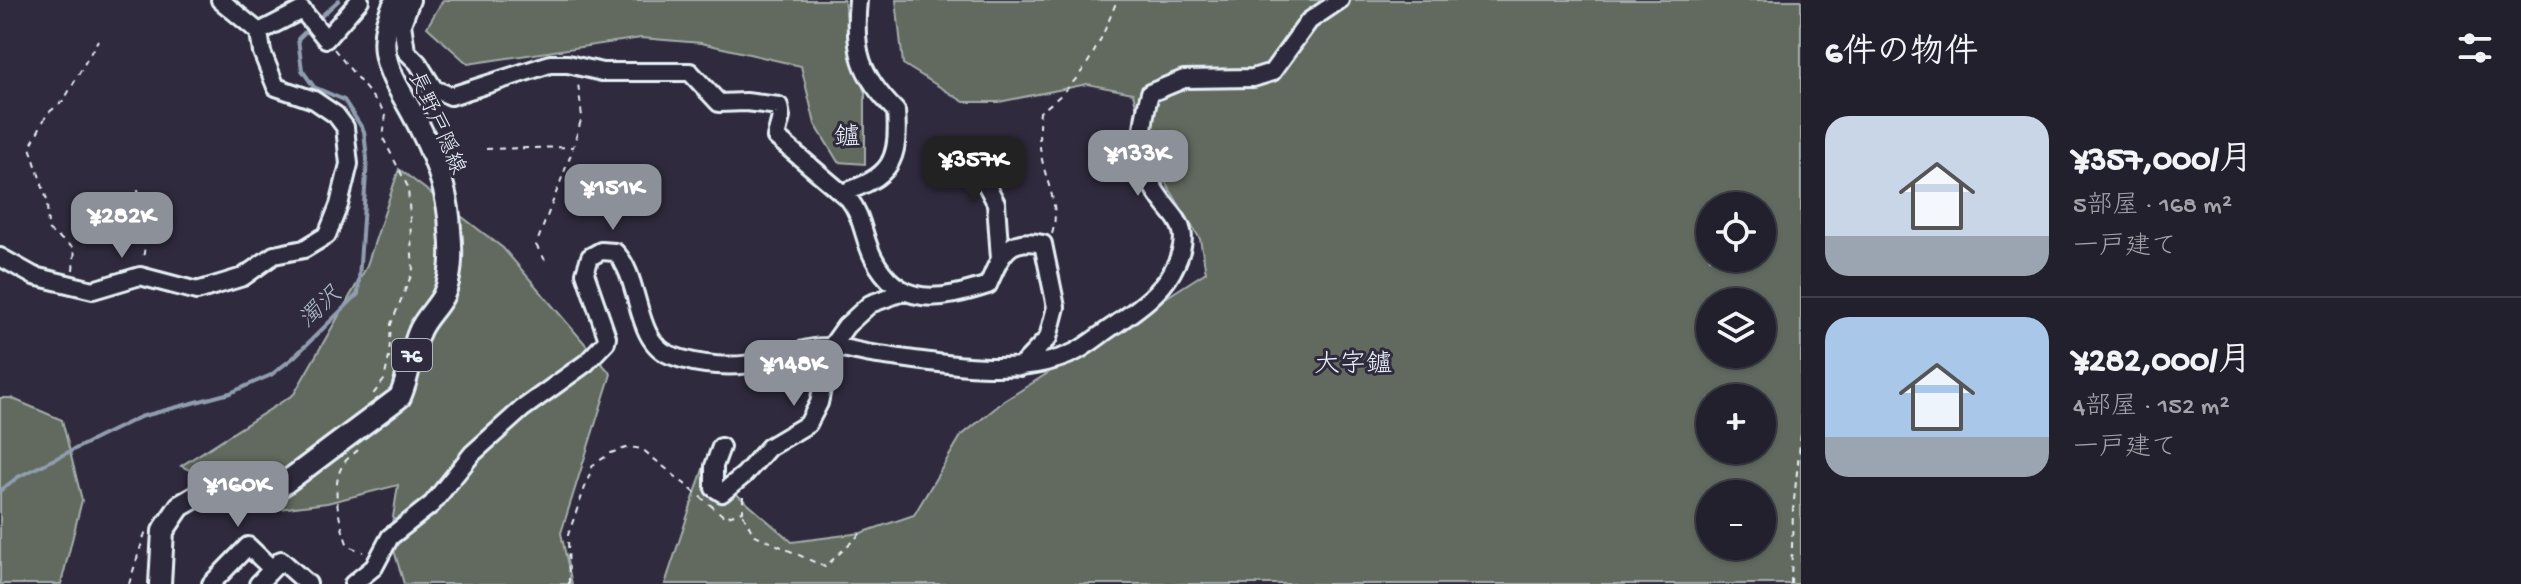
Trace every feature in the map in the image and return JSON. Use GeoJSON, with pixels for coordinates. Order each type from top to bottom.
{"type":"FeatureCollection","features":[{"type":"Feature","properties":{"kind":"main road","name":"長野戸隠線"},"geometry":{"type":"LineString","coordinates":[[160,584],[163,531],[180,506],[199,495],[219,491],[281,486],[400,397],[410,375],[413,347],[420,328],[443,296],[450,259],[446,197],[422,130],[384,56],[383,38],[396,0]]}},
{"type":"Feature","properties":{"kind":"street"},"geometry":{"type":"LineString","coordinates":[[0,257],[34,276],[93,290],[140,276],[197,291],[243,277],[274,255],[304,249],[327,235],[339,205],[349,164],[345,127],[336,115],[314,100],[276,87],[262,52],[259,32],[220,0]]}},
{"type":"Feature","properties":{"kind":"street"},"geometry":{"type":"LineString","coordinates":[[259,32],[307,9],[322,35],[360,0]]}},
{"type":"Feature","properties":{"kind":"street"},"geometry":{"type":"LineString","coordinates":[[411,0],[402,24],[406,51],[418,63],[434,89],[451,96],[550,64],[602,72],[690,72],[719,103],[779,106],[781,117],[776,137],[842,193],[858,211],[873,258],[903,292],[918,298],[951,295],[988,285],[1000,259],[1012,244],[1028,241],[1043,244],[1056,307],[1048,338],[1019,368]]}},
{"type":"Feature","properties":{"kind":"street"},"geometry":{"type":"LineString","coordinates":[[842,193],[863,186],[885,173],[891,164],[896,138],[896,111],[872,87],[858,52],[858,0]]}},
{"type":"Feature","properties":{"kind":"street"},"geometry":{"type":"LineString","coordinates":[[353,584],[374,567],[390,537],[432,504],[472,454],[522,409],[586,363],[606,342],[607,337],[585,273],[590,257],[601,251],[615,252],[627,263],[645,327],[657,347],[668,354],[731,366],[764,362],[798,350],[831,347],[870,354],[1019,368],[1074,352],[1132,313],[1164,286],[1185,234],[1182,223],[1148,176],[1144,157],[1144,115],[1150,93],[1184,79],[1253,78],[1272,72],[1309,21],[1340,0]]}},
{"type":"Feature","properties":{"kind":"street"},"geometry":{"type":"LineString","coordinates":[[979,150],[976,165],[996,203],[1000,259]]}},
{"type":"Feature","properties":{"kind":"street"},"geometry":{"type":"LineString","coordinates":[[721,447],[714,466],[714,488],[722,493],[744,475],[769,447],[808,424],[819,403],[831,347],[870,304],[903,292]]}},
{"type":"Feature","properties":{"kind":"street"},"geometry":{"type":"LineString","coordinates":[[211,584],[248,546],[272,569]]}},
{"type":"Feature","properties":{"kind":"street"},"geometry":{"type":"LineString","coordinates":[[258,584],[281,560],[308,584]]}},
{"type":"Feature","properties":{"kind":"path"},"geometry":{"type":"LineString","coordinates":[[1045,255],[1056,220],[1053,191],[1043,167],[1038,133],[1040,112],[1063,96],[1098,51],[1117,0]]}},
{"type":"Feature","properties":{"kind":"path"},"geometry":{"type":"LineString","coordinates":[[322,35],[386,114],[383,138],[408,187],[413,271],[391,324],[384,380],[370,399],[380,412]]}},
{"type":"Feature","properties":{"kind":"path"},"geometry":{"type":"LineString","coordinates":[[71,285],[75,249],[48,230],[47,200],[30,147],[47,114],[64,100],[98,40]]}},
{"type":"Feature","properties":{"kind":"path"},"geometry":{"type":"LineString","coordinates":[[545,260],[536,245],[582,117],[576,66]]}},
{"type":"Feature","properties":{"kind":"path"},"geometry":{"type":"LineString","coordinates":[[486,149],[573,147]]}},
{"type":"Feature","properties":{"kind":"path"},"geometry":{"type":"LineString","coordinates":[[138,190],[145,245],[140,276]]}},
{"type":"Feature","properties":{"kind":"path"},"geometry":{"type":"LineString","coordinates":[[1791,584],[1793,510],[1801,434]]}},
{"type":"Feature","properties":{"kind":"path"},"geometry":{"type":"LineString","coordinates":[[362,447],[343,464],[337,490],[342,531],[348,546],[380,556]]}},
{"type":"Feature","properties":{"kind":"path"},"geometry":{"type":"LineString","coordinates":[[569,584],[568,535],[593,465],[611,453],[629,447],[642,449],[725,517],[743,511]]}},
{"type":"Feature","properties":{"kind":"path"},"geometry":{"type":"LineString","coordinates":[[744,475],[743,511],[753,534],[825,567],[861,533]]}},
{"type":"Feature","properties":{"kind":"green space"},"geometry":{"type":"Polygon","coordinates":[[[443,0],[844,0],[853,60],[865,93],[865,164],[838,162],[815,124],[801,66],[701,43],[641,38],[468,64],[427,27],[443,0]]]}},
{"type":"Feature","properties":{"kind":"green space"},"geometry":{"type":"Polygon","coordinates":[[[896,0],[1801,0],[1801,584],[665,584],[704,466],[792,542],[861,533],[914,515],[961,436],[1004,401],[1206,272],[1200,239],[1147,152],[1133,93],[1087,84],[999,102],[964,102],[903,64],[896,0]]]}},
{"type":"Feature","properties":{"kind":"green space"},"geometry":{"type":"Polygon","coordinates":[[[399,169],[503,248],[611,374],[561,533],[572,584],[404,584],[390,537],[398,485],[327,503],[271,510],[181,466],[294,394],[366,268],[399,169]]]}},
{"type":"Feature","properties":{"kind":"green space"},"geometry":{"type":"Polygon","coordinates":[[[0,398],[11,398],[62,420],[82,500],[61,584],[0,584],[0,398]]]}},
{"type":"Feature","properties":{"kind":"waterway","name":"濁沢"},"geometry":{"type":"LineString","coordinates":[[317,20],[339,0]]}},
{"type":"Feature","properties":{"kind":"waterway","name":"濁沢"},"geometry":{"type":"LineString","coordinates":[[0,491],[18,477],[140,417],[230,393],[271,375],[293,358],[358,294],[367,159],[364,131],[344,100],[314,87],[302,70],[298,39],[311,26]]}},
{"type":"Feature","properties":{"kind":"district","name":"鑪"},"geometry":{"type":"Point","coordinates":[847,135]}},
{"type":"Feature","properties":{"kind":"district","name":"大字鑪"},"geometry":{"type":"Point","coordinates":[1353,362]}}]}
